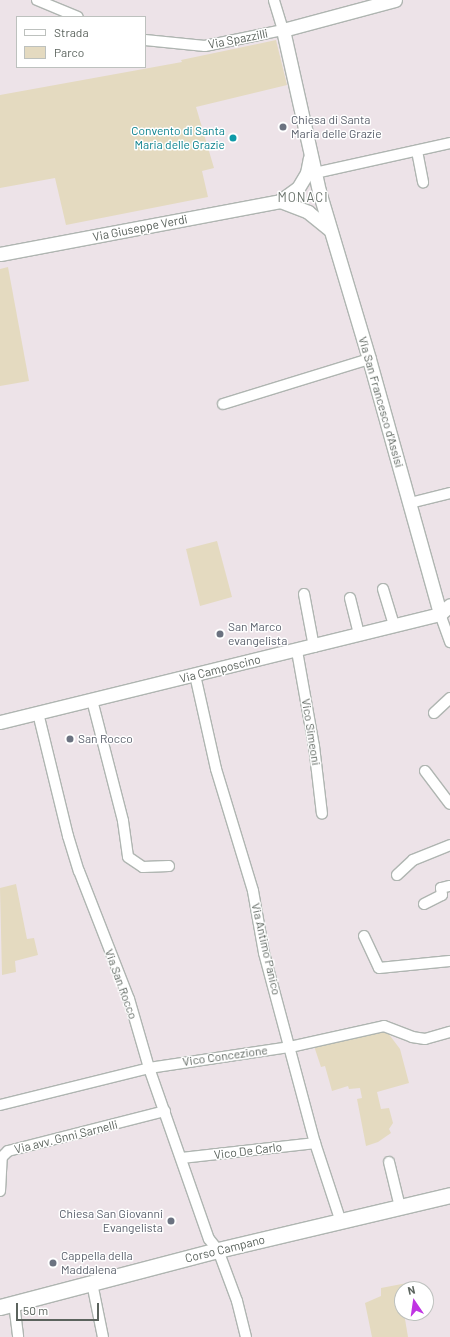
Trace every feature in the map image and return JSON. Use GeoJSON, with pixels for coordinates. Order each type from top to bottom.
{"type":"FeatureCollection","features":[{"type":"Feature","properties":{"kind":"main road","name":"Corso Campano"},"geometry":{"type":"LineString","coordinates":[[7,1305],[218,1250],[450,1195]]}},
{"type":"Feature","properties":{"kind":"street"},"geometry":{"type":"LineString","coordinates":[[37,0],[76,16]]}},
{"type":"Feature","properties":{"kind":"street"},"geometry":{"type":"LineString","coordinates":[[274,0],[282,30],[395,0]]}},
{"type":"Feature","properties":{"kind":"street","name":"Via Spazzilli"},"geometry":{"type":"LineString","coordinates":[[146,40],[205,46],[282,30]]}},
{"type":"Feature","properties":{"kind":"street","name":"Via San Francesco d'Assisi"},"geometry":{"type":"LineString","coordinates":[[282,30],[319,191],[369,359],[440,614]]}},
{"type":"Feature","properties":{"kind":"street"},"geometry":{"type":"LineString","coordinates":[[315,173],[450,143]]}},
{"type":"Feature","properties":{"kind":"street"},"geometry":{"type":"LineString","coordinates":[[417,151],[423,182]]}},
{"type":"Feature","properties":{"kind":"street"},"geometry":{"type":"LineString","coordinates":[[311,156],[307,173],[289,200],[319,218],[330,231]]}},
{"type":"Feature","properties":{"kind":"street","name":"Via Giuseppe Verdi"},"geometry":{"type":"LineString","coordinates":[[0,254],[289,200],[309,189],[319,191]]}},
{"type":"Feature","properties":{"kind":"street"},"geometry":{"type":"LineString","coordinates":[[223,404],[369,359]]}},
{"type":"Feature","properties":{"kind":"street"},"geometry":{"type":"LineString","coordinates":[[410,503],[450,493]]}},
{"type":"Feature","properties":{"kind":"street"},"geometry":{"type":"LineString","coordinates":[[383,589],[394,626]]}},
{"type":"Feature","properties":{"kind":"street"},"geometry":{"type":"LineString","coordinates":[[304,594],[314,647]]}},
{"type":"Feature","properties":{"kind":"street"},"geometry":{"type":"LineString","coordinates":[[350,598],[360,635]]}},
{"type":"Feature","properties":{"kind":"street"},"geometry":{"type":"LineString","coordinates":[[450,605],[440,614],[450,642]]}},
{"type":"Feature","properties":{"kind":"street","name":"Via Camposcino"},"geometry":{"type":"LineString","coordinates":[[0,722],[314,647],[440,614]]}},
{"type":"Feature","properties":{"kind":"street","name":"Vico Simeoni"},"geometry":{"type":"LineString","coordinates":[[297,651],[314,746],[322,814]]}},
{"type":"Feature","properties":{"kind":"street","name":"Via Antimo Panico"},"geometry":{"type":"LineString","coordinates":[[195,675],[216,770],[253,890],[264,953],[315,1143],[341,1222]]}},
{"type":"Feature","properties":{"kind":"street"},"geometry":{"type":"LineString","coordinates":[[434,713],[450,698]]}},
{"type":"Feature","properties":{"kind":"street"},"geometry":{"type":"LineString","coordinates":[[92,700],[123,822],[128,857],[143,867],[169,866]]}},
{"type":"Feature","properties":{"kind":"street","name":"Via San Rocco"},"geometry":{"type":"LineString","coordinates":[[38,713],[68,836],[96,918],[129,998],[149,1068],[182,1158],[209,1239],[218,1250],[237,1300],[246,1337]]}},
{"type":"Feature","properties":{"kind":"street"},"geometry":{"type":"LineString","coordinates":[[425,771],[450,804]]}},
{"type":"Feature","properties":{"kind":"street"},"geometry":{"type":"LineString","coordinates":[[397,875],[413,860],[450,845]]}},
{"type":"Feature","properties":{"kind":"street"},"geometry":{"type":"LineString","coordinates":[[424,904],[442,896],[441,888],[450,886]]}},
{"type":"Feature","properties":{"kind":"street"},"geometry":{"type":"LineString","coordinates":[[364,936],[379,968],[450,962]]}},
{"type":"Feature","properties":{"kind":"street","name":"Vico Concezione"},"geometry":{"type":"LineString","coordinates":[[0,1105],[149,1068],[290,1047],[384,1026],[412,1037],[425,1038],[450,1032]]}},
{"type":"Feature","properties":{"kind":"street","name":"Via avv. Gnni Sarnelli"},"geometry":{"type":"LineString","coordinates":[[0,1191],[2,1157],[8,1151],[165,1112]]}},
{"type":"Feature","properties":{"kind":"street","name":"Vico De Carlo"},"geometry":{"type":"LineString","coordinates":[[182,1158],[315,1143]]}},
{"type":"Feature","properties":{"kind":"street"},"geometry":{"type":"LineString","coordinates":[[389,1162],[400,1207]]}},
{"type":"Feature","properties":{"kind":"street"},"geometry":{"type":"LineString","coordinates":[[92,1283],[103,1337]]}},
{"type":"Feature","properties":{"kind":"street"},"geometry":{"type":"LineString","coordinates":[[7,1305],[18,1337]]}},
{"type":"Feature","properties":{"kind":"green space"},"geometry":{"type":"Polygon","coordinates":[[[276,40],[287,85],[196,107],[214,168],[202,171],[208,197],[66,225],[55,178],[0,188],[0,95],[182,62],[181,60],[276,40]]]}},
{"type":"Feature","properties":{"kind":"green space"},"geometry":{"type":"Polygon","coordinates":[[[8,267],[29,381],[0,386],[0,269],[8,267]]]}},
{"type":"Feature","properties":{"kind":"green space"},"geometry":{"type":"Polygon","coordinates":[[[217,541],[232,597],[200,606],[186,549],[217,541]]]}},
{"type":"Feature","properties":{"kind":"green space"},"geometry":{"type":"Polygon","coordinates":[[[16,884],[27,939],[34,938],[38,955],[15,961],[16,972],[2,975],[0,888],[16,884]]]}},
{"type":"Feature","properties":{"kind":"green space"},"geometry":{"type":"Polygon","coordinates":[[[385,1029],[400,1049],[409,1083],[377,1092],[381,1109],[389,1108],[393,1123],[389,1129],[391,1133],[378,1142],[366,1146],[357,1099],[362,1098],[360,1088],[349,1089],[348,1086],[332,1091],[325,1066],[321,1067],[314,1046],[385,1029]]]}},
{"type":"Feature","properties":{"kind":"green space"},"geometry":{"type":"Polygon","coordinates":[[[394,1286],[394,1321],[405,1321],[408,1337],[372,1337],[365,1303],[381,1296],[381,1288],[394,1286]]]}},
{"type":"Feature","properties":{"kind":"place","name":"Chiesa di Santa Maria delle Grazie"},"geometry":{"type":"Point","coordinates":[283,127]}},
{"type":"Feature","properties":{"kind":"place","name":"Convento di Santa Maria delle Grazie"},"geometry":{"type":"Point","coordinates":[233,138]}},
{"type":"Feature","properties":{"kind":"place","name":"San Marco evangelista"},"geometry":{"type":"Point","coordinates":[220,634]}},
{"type":"Feature","properties":{"kind":"place","name":"San Rocco"},"geometry":{"type":"Point","coordinates":[70,739]}},
{"type":"Feature","properties":{"kind":"place","name":"Chiesa San Giovanni Evangelista"},"geometry":{"type":"Point","coordinates":[171,1221]}},
{"type":"Feature","properties":{"kind":"place","name":"Cappella della Maddalena"},"geometry":{"type":"Point","coordinates":[53,1263]}},
{"type":"Feature","properties":{"kind":"district","name":"MONACI"},"geometry":{"type":"Point","coordinates":[303,197]}}]}
